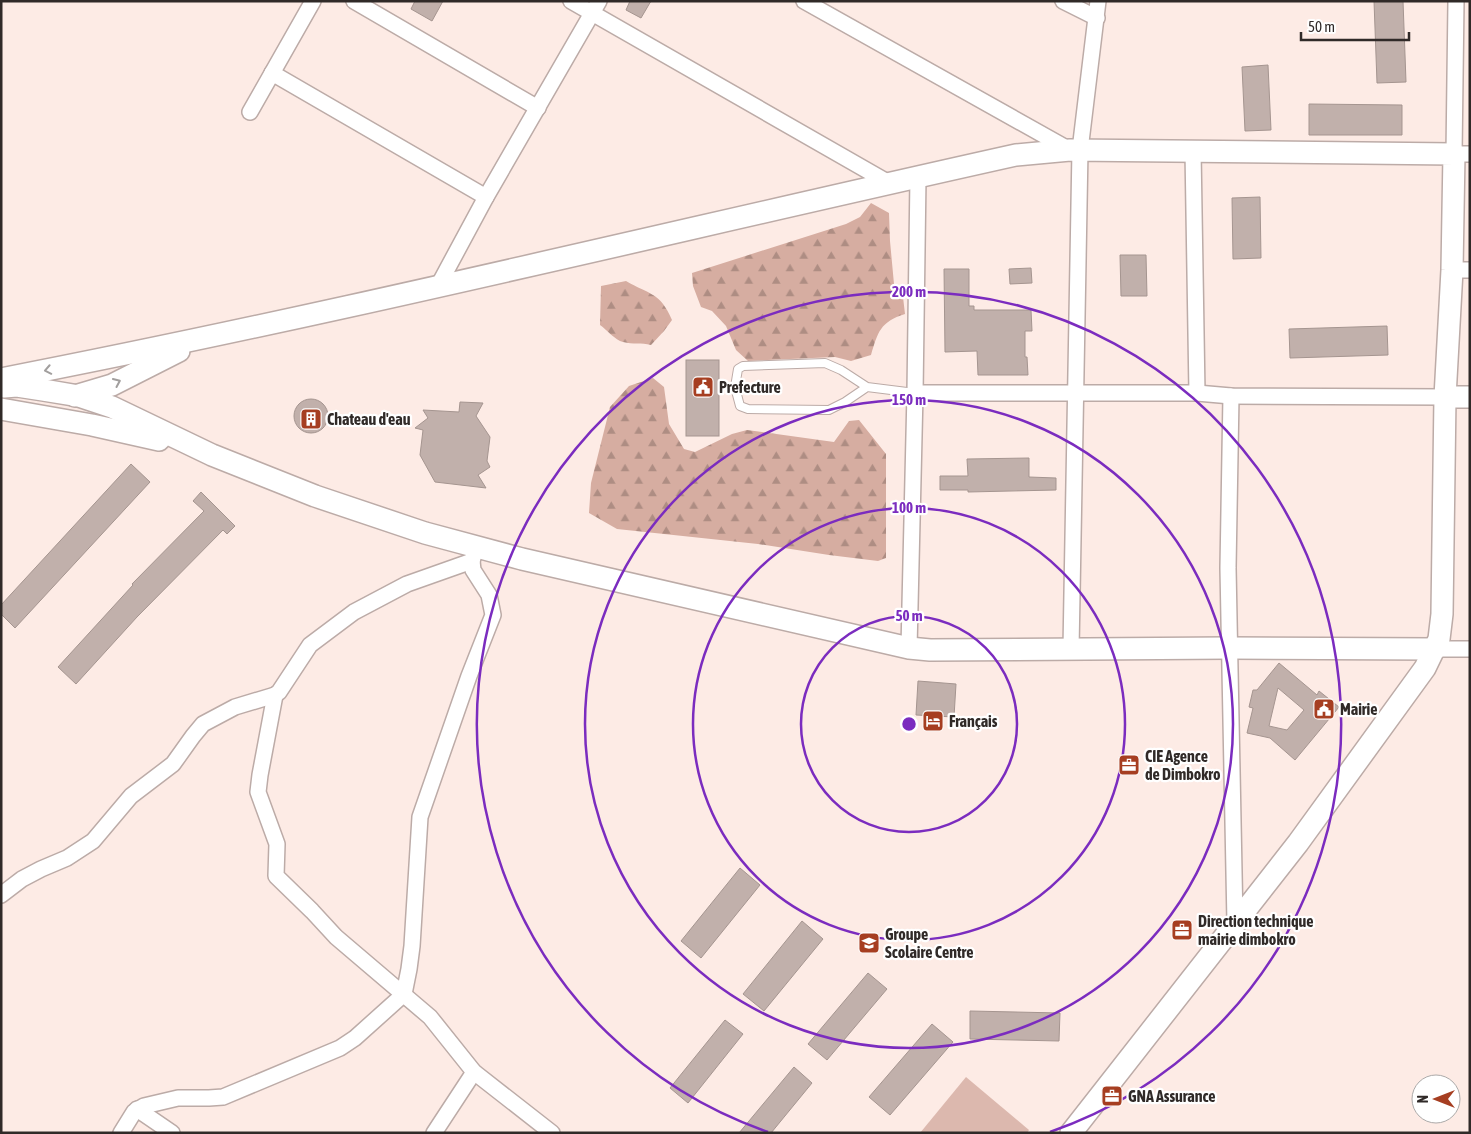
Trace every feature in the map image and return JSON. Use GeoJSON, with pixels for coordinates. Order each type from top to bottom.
{"type":"FeatureCollection","features":[{"type":"Feature","properties":{"kind":"main road"},"geometry":{"type":"LineString","coordinates":[[1,379],[123,356],[216,334],[437,288],[1016,155],[1075,150],[1462,154],[1461,270],[1445,397],[1443,596],[1439,639],[1435,650],[1412,687],[1298,843],[1072,1133]]}},
{"type":"Feature","properties":{"kind":"main road"},"geometry":{"type":"LineString","coordinates":[[1,401],[79,396],[112,385],[216,334]]}},
{"type":"Feature","properties":{"kind":"main road"},"geometry":{"type":"LineString","coordinates":[[1,387],[34,388],[79,396],[112,407],[212,455],[315,496],[424,533],[474,554],[909,648],[930,650],[1230,648],[1435,650]]}},
{"type":"Feature","properties":{"kind":"main road"},"geometry":{"type":"LineString","coordinates":[[1445,397],[1470,397]]}},
{"type":"Feature","properties":{"kind":"main road"},"geometry":{"type":"LineString","coordinates":[[1,409],[49,416],[140,434],[212,455]]}},
{"type":"Feature","properties":{"kind":"street"},"geometry":{"type":"LineString","coordinates":[[250,112],[313,1]]}},
{"type":"Feature","properties":{"kind":"street"},"geometry":{"type":"LineString","coordinates":[[354,1],[538,108]]}},
{"type":"Feature","properties":{"kind":"street"},"geometry":{"type":"LineString","coordinates":[[571,1],[595,7],[889,183]]}},
{"type":"Feature","properties":{"kind":"street"},"geometry":{"type":"LineString","coordinates":[[804,1],[1075,150]]}},
{"type":"Feature","properties":{"kind":"street"},"geometry":{"type":"LineString","coordinates":[[1063,1],[1097,18]]}},
{"type":"Feature","properties":{"kind":"street"},"geometry":{"type":"LineString","coordinates":[[1071,649],[1074,394],[1079,278],[1075,150],[1097,18],[1098,1]]}},
{"type":"Feature","properties":{"kind":"street"},"geometry":{"type":"LineString","coordinates":[[1456,1],[1462,154]]}},
{"type":"Feature","properties":{"kind":"street"},"geometry":{"type":"LineString","coordinates":[[437,288],[595,7]]}},
{"type":"Feature","properties":{"kind":"street"},"geometry":{"type":"LineString","coordinates":[[272,73],[486,198]]}},
{"type":"Feature","properties":{"kind":"street"},"geometry":{"type":"LineString","coordinates":[[1193,151],[1197,393]]}},
{"type":"Feature","properties":{"kind":"street"},"geometry":{"type":"LineString","coordinates":[[909,648],[918,177]]}},
{"type":"Feature","properties":{"kind":"street"},"geometry":{"type":"LineString","coordinates":[[915,393],[1197,393],[1231,396],[1445,397]]}},
{"type":"Feature","properties":{"kind":"street"},"geometry":{"type":"LineString","coordinates":[[1231,396],[1228,568],[1235,923]]}},
{"type":"Feature","properties":{"kind":"street"},"geometry":{"type":"LineString","coordinates":[[1,895],[22,879],[67,858],[93,841],[131,796],[173,764],[192,736],[204,724],[235,707],[275,695],[285,684],[310,645],[354,612],[407,584],[474,554],[473,570],[489,595],[493,615],[469,676],[420,817],[410,961],[404,994],[355,1038],[340,1048],[223,1097],[178,1098],[137,1109],[121,1133]]}},
{"type":"Feature","properties":{"kind":"street"},"geometry":{"type":"LineString","coordinates":[[1435,650],[1470,649]]}},
{"type":"Feature","properties":{"kind":"street"},"geometry":{"type":"LineString","coordinates":[[275,695],[258,792],[277,844],[275,874],[336,937],[430,1017],[474,1072],[552,1133]]}},
{"type":"Feature","properties":{"kind":"street"},"geometry":{"type":"LineString","coordinates":[[434,1133],[474,1072]]}},
{"type":"Feature","properties":{"kind":"street"},"geometry":{"type":"LineString","coordinates":[[137,1109],[172,1133]]}},
{"type":"Feature","properties":{"kind":"lane"},"geometry":{"type":"LineString","coordinates":[[867,387],[829,410],[748,409],[740,406],[735,387],[738,369],[743,366],[825,363],[841,370],[867,387],[915,393]]}},
{"type":"Feature","properties":{"kind":"green space"},"geometry":{"type":"Polygon","coordinates":[[[871,203],[889,213],[894,284],[903,297],[905,314],[885,324],[878,334],[871,355],[851,361],[835,357],[748,361],[736,350],[726,326],[712,311],[701,307],[693,286],[692,273],[846,224],[860,217],[871,203]]]}},
{"type":"Feature","properties":{"kind":"green space"},"geometry":{"type":"Polygon","coordinates":[[[626,281],[654,295],[663,304],[672,320],[651,345],[620,341],[600,325],[601,286],[626,281]]]}},
{"type":"Feature","properties":{"kind":"green space"},"geometry":{"type":"Polygon","coordinates":[[[653,378],[664,387],[669,424],[684,449],[695,452],[732,434],[747,430],[834,442],[849,421],[859,420],[886,454],[886,558],[878,561],[758,544],[617,529],[589,513],[591,483],[610,407],[629,386],[653,378]]]}},
{"type":"Feature","properties":{"kind":"shaded area"},"geometry":{"type":"Polygon","coordinates":[[[966,1077],[1029,1130],[1027,1133],[920,1133],[966,1077]]]}},
{"type":"Feature","properties":{"kind":"building"},"geometry":{"type":"Polygon","coordinates":[[[415,1],[443,1],[432,21],[411,9],[415,1]]]}},
{"type":"Feature","properties":{"kind":"building"},"geometry":{"type":"Polygon","coordinates":[[[630,1],[651,1],[641,18],[626,10],[630,1]]]}},
{"type":"Feature","properties":{"kind":"building"},"geometry":{"type":"Polygon","coordinates":[[[1374,1],[1403,1],[1406,82],[1377,83],[1374,1]]]}},
{"type":"Feature","properties":{"kind":"building"},"geometry":{"type":"Polygon","coordinates":[[[1268,65],[1271,130],[1245,131],[1242,67],[1268,65]]]}},
{"type":"Feature","properties":{"kind":"building"},"geometry":{"type":"Polygon","coordinates":[[[1309,104],[1402,105],[1402,135],[1309,135],[1309,104]]]}},
{"type":"Feature","properties":{"kind":"building"},"geometry":{"type":"Polygon","coordinates":[[[1260,197],[1261,258],[1233,259],[1232,198],[1260,197]]]}},
{"type":"Feature","properties":{"kind":"building"},"geometry":{"type":"Polygon","coordinates":[[[1120,255],[1146,255],[1147,296],[1121,296],[1120,255]]]}},
{"type":"Feature","properties":{"kind":"building"},"geometry":{"type":"Polygon","coordinates":[[[1031,268],[1032,283],[1010,284],[1009,269],[1031,268]]]}},
{"type":"Feature","properties":{"kind":"building"},"geometry":{"type":"Polygon","coordinates":[[[944,269],[969,269],[969,306],[974,306],[974,310],[1031,310],[1032,331],[1025,331],[1025,357],[1027,357],[1028,375],[978,375],[977,351],[945,352],[944,269]]]}},
{"type":"Feature","properties":{"kind":"building"},"geometry":{"type":"Polygon","coordinates":[[[1387,326],[1388,355],[1290,358],[1289,329],[1387,326]]]}},
{"type":"Feature","properties":{"kind":"building"},"geometry":{"type":"Polygon","coordinates":[[[686,360],[719,360],[719,436],[686,436],[686,360]]]}},
{"type":"Feature","properties":{"kind":"building","name":"Chateau d'eau"},"geometry":{"type":"Polygon","coordinates":[[[311,399],[318,400],[323,404],[327,409],[327,423],[323,428],[318,432],[311,433],[304,432],[299,428],[295,423],[294,416],[295,409],[299,404],[304,400],[311,399]]]}},
{"type":"Feature","properties":{"kind":"building"},"geometry":{"type":"Polygon","coordinates":[[[460,402],[483,403],[476,416],[490,437],[487,461],[490,467],[478,475],[486,488],[435,482],[420,455],[423,430],[415,428],[428,418],[423,410],[459,412],[460,402]]]}},
{"type":"Feature","properties":{"kind":"building"},"geometry":{"type":"Polygon","coordinates":[[[1029,458],[1029,477],[1056,478],[1056,490],[968,492],[968,490],[940,490],[940,476],[968,476],[967,459],[1029,458]]]}},
{"type":"Feature","properties":{"kind":"building"},"geometry":{"type":"Polygon","coordinates":[[[131,464],[150,482],[15,628],[1,614],[1,605],[131,464]]]}},
{"type":"Feature","properties":{"kind":"building"},"geometry":{"type":"Polygon","coordinates":[[[201,492],[235,526],[227,534],[223,530],[137,617],[76,684],[58,667],[132,584],[204,511],[193,501],[201,492]]]}},
{"type":"Feature","properties":{"kind":"building"},"geometry":{"type":"Polygon","coordinates":[[[1279,663],[1317,695],[1319,691],[1339,707],[1295,760],[1270,738],[1247,733],[1253,708],[1249,707],[1253,690],[1257,690],[1279,663]],[[1278,688],[1269,726],[1287,730],[1304,710],[1278,688]]]}},
{"type":"Feature","properties":{"kind":"building"},"geometry":{"type":"Polygon","coordinates":[[[918,681],[956,684],[954,717],[916,715],[918,681]]]}},
{"type":"Feature","properties":{"kind":"building"},"geometry":{"type":"Polygon","coordinates":[[[740,868],[760,885],[701,958],[681,941],[740,868]]]}},
{"type":"Feature","properties":{"kind":"building"},"geometry":{"type":"Polygon","coordinates":[[[802,921],[823,939],[764,1011],[743,994],[802,921]]]}},
{"type":"Feature","properties":{"kind":"building"},"geometry":{"type":"Polygon","coordinates":[[[868,973],[887,989],[827,1060],[808,1044],[868,973]]]}},
{"type":"Feature","properties":{"kind":"building"},"geometry":{"type":"Polygon","coordinates":[[[970,1011],[1060,1013],[1059,1041],[970,1039],[970,1011]]]}},
{"type":"Feature","properties":{"kind":"building"},"geometry":{"type":"Polygon","coordinates":[[[725,1020],[743,1034],[688,1103],[670,1088],[725,1020]]]}},
{"type":"Feature","properties":{"kind":"building"},"geometry":{"type":"Polygon","coordinates":[[[932,1024],[953,1042],[890,1115],[869,1097],[932,1024]]]}},
{"type":"Feature","properties":{"kind":"building"},"geometry":{"type":"Polygon","coordinates":[[[794,1067],[812,1083],[771,1133],[739,1133],[794,1067]]]}},
{"type":"Feature","properties":{"kind":"place","name":"Prefecture"},"geometry":{"type":"Point","coordinates":[703,387]}},
{"type":"Feature","properties":{"kind":"place","name":"Chateau d'eau"},"geometry":{"type":"Point","coordinates":[311,419]}},
{"type":"Feature","properties":{"kind":"place","name":"Mairie"},"geometry":{"type":"Point","coordinates":[1324,709]}},
{"type":"Feature","properties":{"kind":"place","name":"Français"},"geometry":{"type":"Point","coordinates":[933,721]}},
{"type":"Feature","properties":{"kind":"place","name":"CIE Agence de Dimbokro"},"geometry":{"type":"Point","coordinates":[1129,765]}},
{"type":"Feature","properties":{"kind":"place","name":"Direction technique mairie dimbokro"},"geometry":{"type":"Point","coordinates":[1182,930]}},
{"type":"Feature","properties":{"kind":"place","name":"Groupe Scolaire Centre"},"geometry":{"type":"Point","coordinates":[869,943]}},
{"type":"Feature","properties":{"kind":"place","name":"GNA Assurance"},"geometry":{"type":"Point","coordinates":[1112,1096]}}]}
